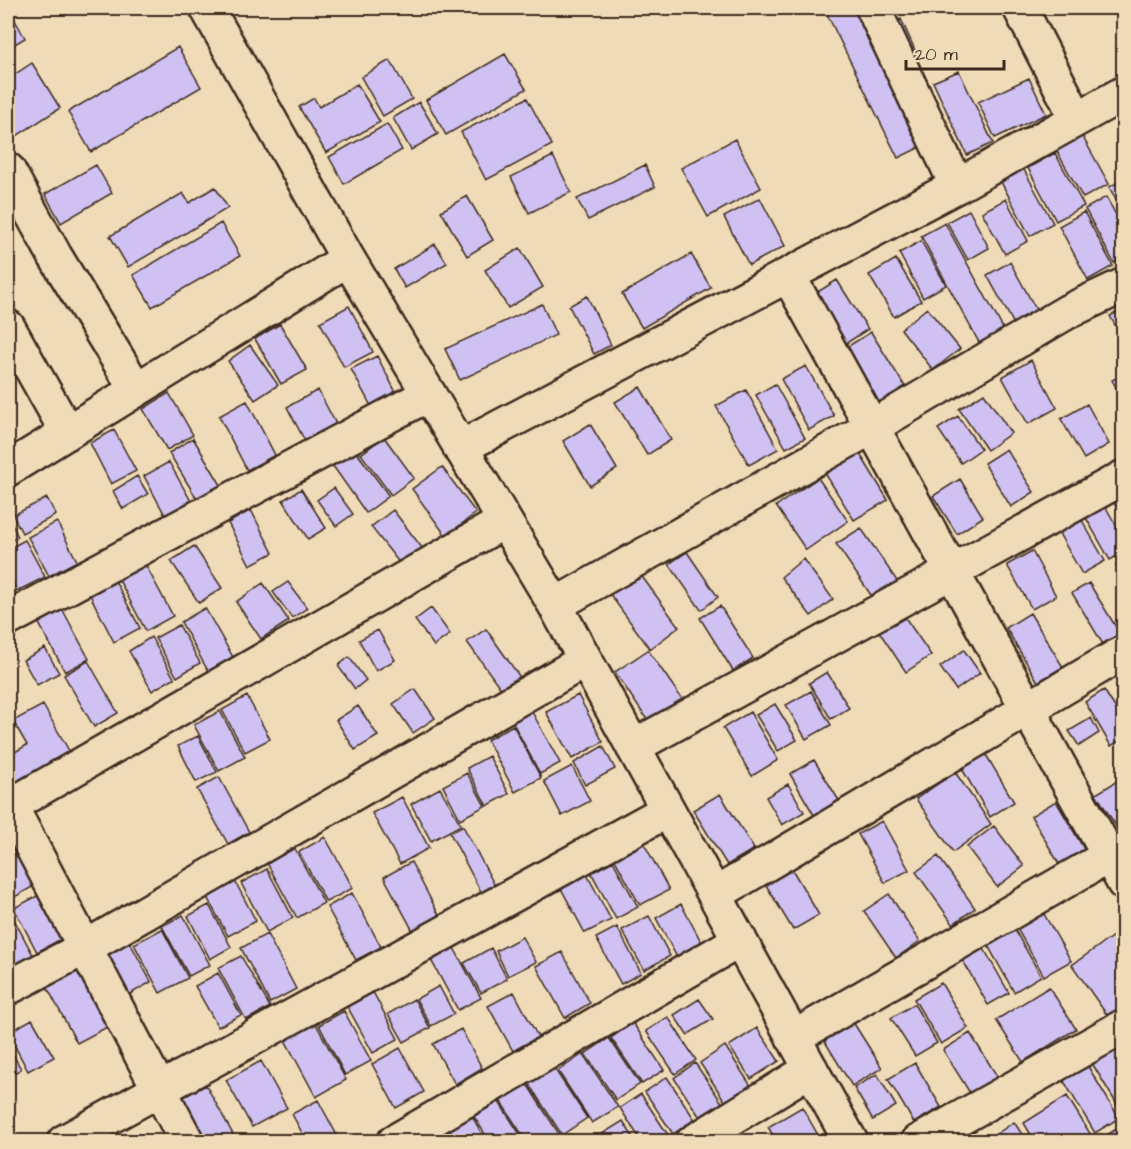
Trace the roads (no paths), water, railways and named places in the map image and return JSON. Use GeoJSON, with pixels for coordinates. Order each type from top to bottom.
{"type":"FeatureCollection","features":[{"type":"Feature","properties":{"kind":"street"},"geometry":{"type":"LineString","coordinates":[[207,8],[348,259],[555,606],[851,1142]]}},
{"type":"Feature","properties":{"kind":"street"},"geometry":{"type":"LineString","coordinates":[[873,8],[957,186]]}},
{"type":"Feature","properties":{"kind":"street"},"geometry":{"type":"LineString","coordinates":[[1020,8],[1077,119]]}},
{"type":"Feature","properties":{"kind":"street"},"geometry":{"type":"LineString","coordinates":[[460,448],[957,186],[1124,93]]}},
{"type":"Feature","properties":{"kind":"street"},"geometry":{"type":"LineString","coordinates":[[8,170],[55,256],[136,389]]}},
{"type":"Feature","properties":{"kind":"street"},"geometry":{"type":"LineString","coordinates":[[8,469],[348,259]]}},
{"type":"Feature","properties":{"kind":"street"},"geometry":{"type":"LineString","coordinates":[[788,275],[1027,709],[1119,862],[793,1038]]}},
{"type":"Feature","properties":{"kind":"street"},"geometry":{"type":"LineString","coordinates":[[555,606],[872,428],[1067,312],[1124,285]]}},
{"type":"Feature","properties":{"kind":"street"},"geometry":{"type":"LineString","coordinates":[[8,327],[67,432]]}},
{"type":"Feature","properties":{"kind":"street"},"geometry":{"type":"LineString","coordinates":[[8,620],[429,394]]}},
{"type":"Feature","properties":{"kind":"street"},"geometry":{"type":"LineString","coordinates":[[633,747],[1124,477]]}},
{"type":"Feature","properties":{"kind":"street"},"geometry":{"type":"LineString","coordinates":[[188,1142],[8,804],[503,522]]}},
{"type":"Feature","properties":{"kind":"street"},"geometry":{"type":"LineString","coordinates":[[716,894],[1124,652]]}},
{"type":"Feature","properties":{"kind":"street"},"geometry":{"type":"LineString","coordinates":[[8,988],[86,948],[584,661]]}},
{"type":"Feature","properties":{"kind":"street"},"geometry":{"type":"LineString","coordinates":[[64,1142],[668,810]]}},
{"type":"Feature","properties":{"kind":"street"},"geometry":{"type":"LineString","coordinates":[[394,1142],[740,940]]}},
{"type":"Feature","properties":{"kind":"street"},"geometry":{"type":"LineString","coordinates":[[918,1142],[1124,1026]]}},
{"type":"Feature","properties":{"kind":"street"},"geometry":{"type":"LineString","coordinates":[[693,1142],[811,1069]]}}]}
